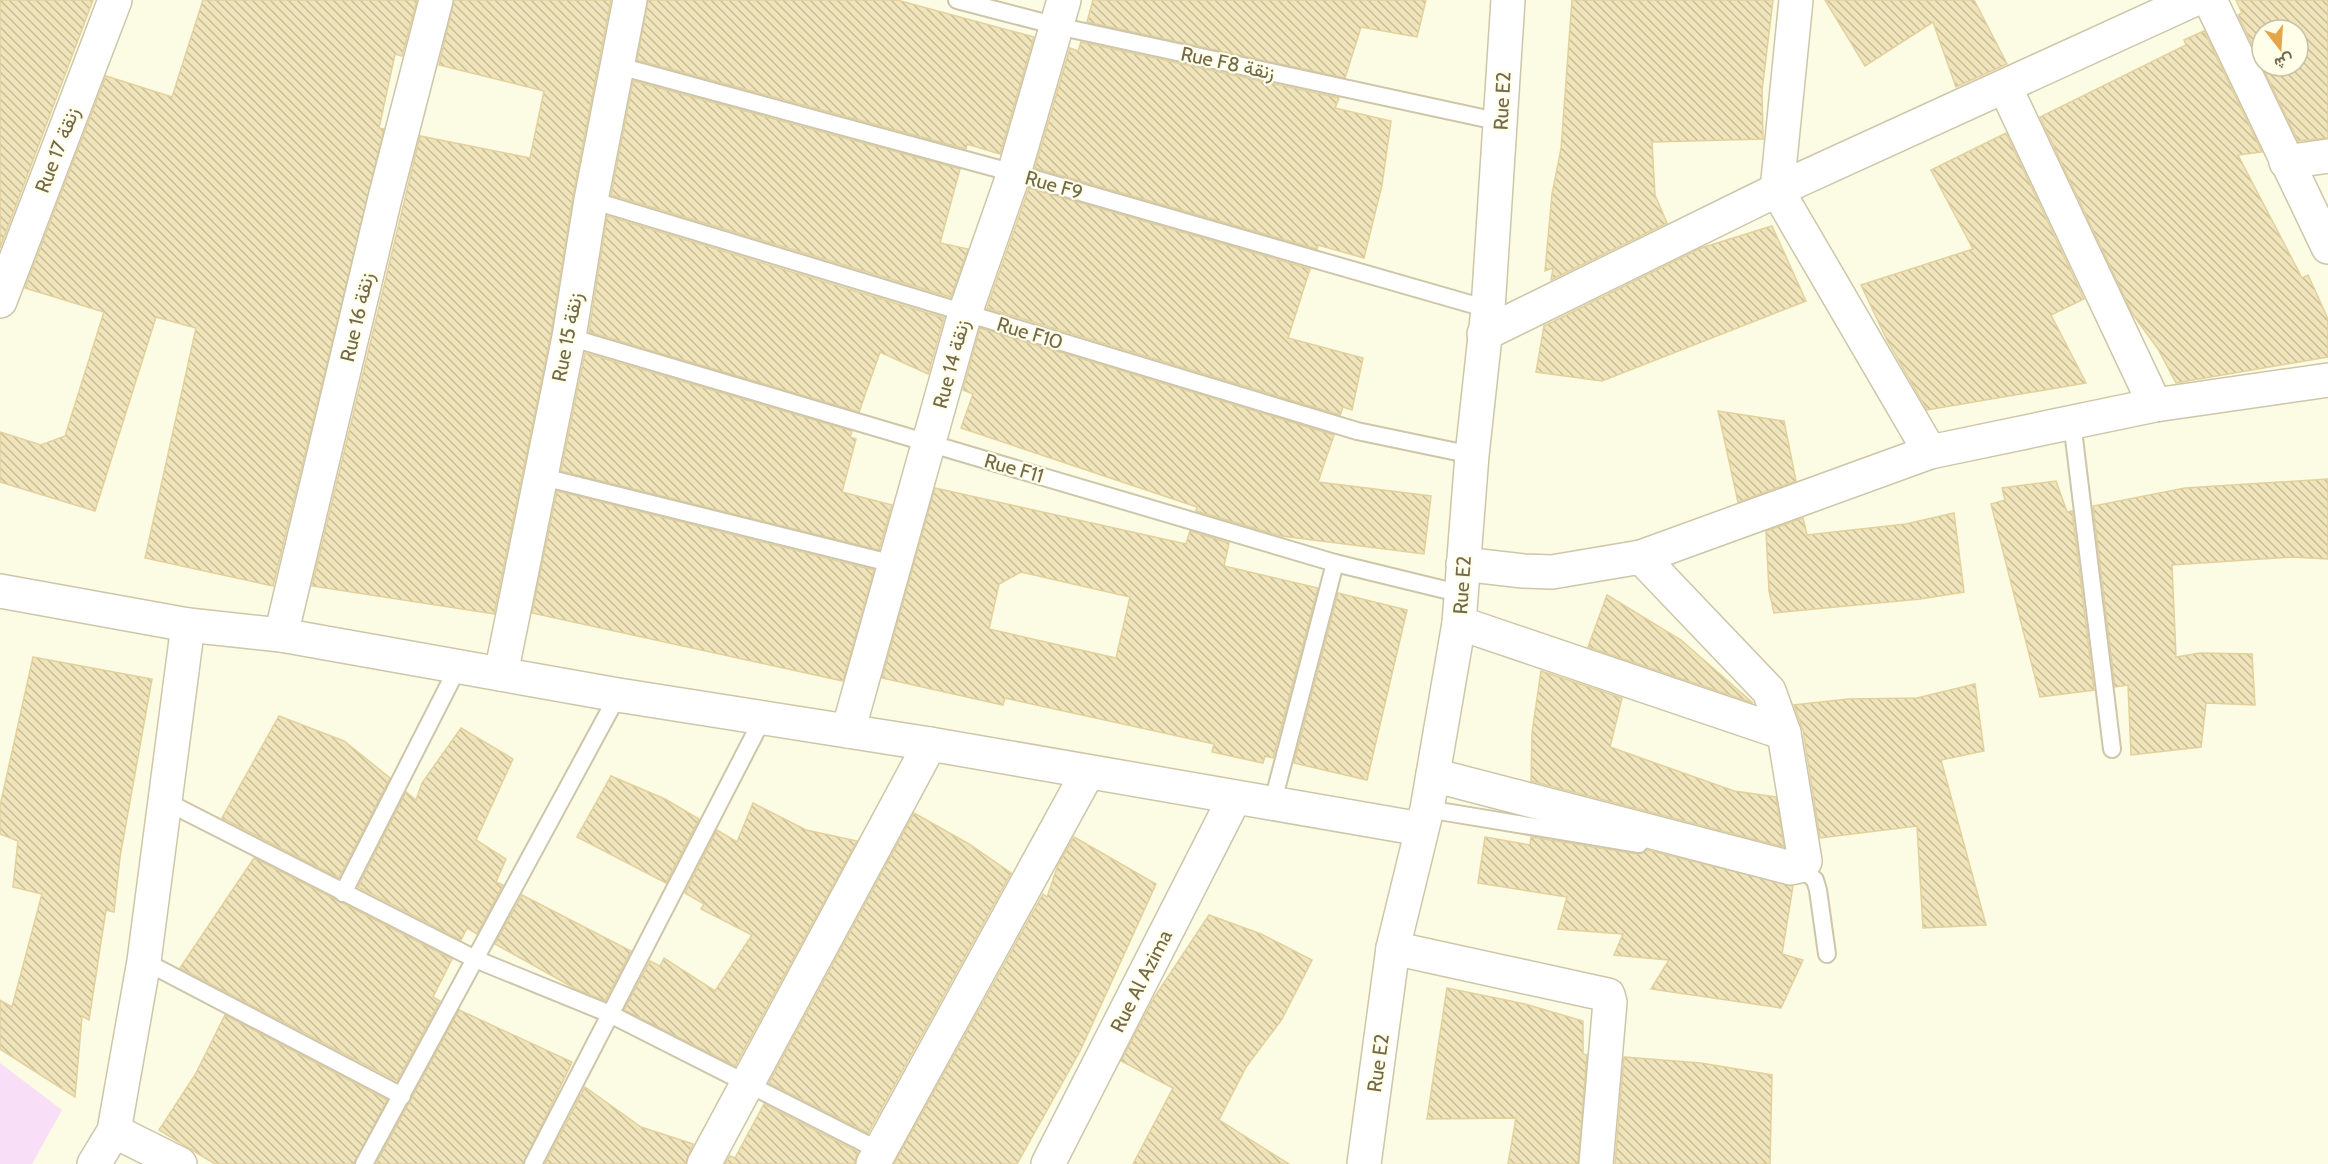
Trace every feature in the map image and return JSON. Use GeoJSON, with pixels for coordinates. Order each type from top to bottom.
{"type":"FeatureCollection","features":[{"type":"Feature","properties":{"kind":"street","name":"Rue 17 زنقة"},"geometry":{"type":"LineString","coordinates":[[0,301],[115,0]]}},
{"type":"Feature","properties":{"kind":"street","name":"Rue 16 زنقة"},"geometry":{"type":"LineString","coordinates":[[281,635],[385,198],[436,0]]}},
{"type":"Feature","properties":{"kind":"street","name":"Rue 15 زنقة"},"geometry":{"type":"LineString","coordinates":[[501,674],[568,337],[591,200],[619,66],[630,0]]}},
{"type":"Feature","properties":{"kind":"street","name":"Rue E2"},"geometry":{"type":"LineString","coordinates":[[1364,1164],[1393,948],[1433,775],[1461,594],[1486,321],[1508,0]]}},
{"type":"Feature","properties":{"kind":"street"},"geometry":{"type":"LineString","coordinates":[[1796,0],[1777,190],[1930,452]]}},
{"type":"Feature","properties":{"kind":"street"},"geometry":{"type":"LineString","coordinates":[[1486,321],[2193,0]]}},
{"type":"Feature","properties":{"kind":"street"},"geometry":{"type":"LineString","coordinates":[[2210,0],[2328,248]]}},
{"type":"Feature","properties":{"kind":"street","name":"Rue 14 زنقة"},"geometry":{"type":"LineString","coordinates":[[848,731],[965,313],[1014,173],[1060,13]]}},
{"type":"Feature","properties":{"kind":"street"},"geometry":{"type":"LineString","coordinates":[[2005,87],[2155,405]]}},
{"type":"Feature","properties":{"kind":"street"},"geometry":{"type":"LineString","coordinates":[[2286,162],[2328,156]]}},
{"type":"Feature","properties":{"kind":"street"},"geometry":{"type":"LineString","coordinates":[[1461,594],[1523,572],[1551,572],[1641,557],[1930,452],[2155,405],[2328,380]]}},
{"type":"Feature","properties":{"kind":"street"},"geometry":{"type":"LineString","coordinates":[[1433,775],[1791,868],[1800,866],[1805,861],[1784,733],[1769,691],[1763,682],[1641,557]]}},
{"type":"Feature","properties":{"kind":"street"},"geometry":{"type":"LineString","coordinates":[[0,591],[188,625],[281,635],[618,695],[930,744],[1234,799],[1272,805],[1424,819]]}},
{"type":"Feature","properties":{"kind":"street"},"geometry":{"type":"LineString","coordinates":[[1461,594],[1784,733]]}},
{"type":"Feature","properties":{"kind":"street"},"geometry":{"type":"LineString","coordinates":[[94,1164],[114,1131],[144,961],[188,625]]}},
{"type":"Feature","properties":{"kind":"street"},"geometry":{"type":"LineString","coordinates":[[704,1164],[930,744]]}},
{"type":"Feature","properties":{"kind":"street"},"geometry":{"type":"LineString","coordinates":[[877,1157],[1088,772]]}},
{"type":"Feature","properties":{"kind":"street","name":"Rue Al Azima"},"geometry":{"type":"LineString","coordinates":[[1048,1164],[1234,799]]}},
{"type":"Feature","properties":{"kind":"street"},"geometry":{"type":"LineString","coordinates":[[1393,948],[1608,995],[1610,1002],[1596,1164]]}},
{"type":"Feature","properties":{"kind":"street"},"geometry":{"type":"LineString","coordinates":[[114,1131],[180,1164]]}},
{"type":"Feature","properties":{"kind":"lane","name":"Rue F8 زنقة"},"geometry":{"type":"LineString","coordinates":[[957,0],[1060,13],[1501,122]]}},
{"type":"Feature","properties":{"kind":"lane","name":"Rue F9"},"geometry":{"type":"LineString","coordinates":[[619,66],[1014,173],[1486,321]]}},
{"type":"Feature","properties":{"kind":"lane","name":"Rue F10"},"geometry":{"type":"LineString","coordinates":[[591,200],[1357,431],[1472,455]]}},
{"type":"Feature","properties":{"kind":"lane","name":"Rue F11"},"geometry":{"type":"LineString","coordinates":[[568,337],[1335,563],[1461,594]]}},
{"type":"Feature","properties":{"kind":"lane"},"geometry":{"type":"LineString","coordinates":[[2072,422],[2112,749]]}},
{"type":"Feature","properties":{"kind":"lane"},"geometry":{"type":"LineString","coordinates":[[539,476],[894,564]]}},
{"type":"Feature","properties":{"kind":"lane"},"geometry":{"type":"LineString","coordinates":[[1272,805],[1335,563]]}},
{"type":"Feature","properties":{"kind":"lane"},"geometry":{"type":"LineString","coordinates":[[343,893],[458,667]]}},
{"type":"Feature","properties":{"kind":"lane"},"geometry":{"type":"LineString","coordinates":[[364,1164],[618,695]]}},
{"type":"Feature","properties":{"kind":"lane"},"geometry":{"type":"LineString","coordinates":[[533,1164],[763,718]]}},
{"type":"Feature","properties":{"kind":"lane"},"geometry":{"type":"LineString","coordinates":[[165,801],[475,959],[610,1014],[747,1082],[877,1157]]}},
{"type":"Feature","properties":{"kind":"lane"},"geometry":{"type":"LineString","coordinates":[[1424,819],[1580,833],[1773,870],[1807,873],[1815,880],[1818,890],[1827,954]]}},
{"type":"Feature","properties":{"kind":"lane"},"geometry":{"type":"LineString","coordinates":[[144,961],[402,1096]]}},
{"type":"Feature","properties":{"kind":"shaded area"},"geometry":{"type":"Polygon","coordinates":[[[0,1063],[62,1110],[32,1164],[0,1164],[0,1063]]]}},
{"type":"Feature","properties":{"kind":"building"},"geometry":{"type":"Polygon","coordinates":[[[0,0],[93,0],[0,248],[0,0]]]}},
{"type":"Feature","properties":{"kind":"building"},"geometry":{"type":"Polygon","coordinates":[[[203,0],[417,0],[402,56],[395,54],[379,128],[384,129],[273,586],[145,558],[196,328],[156,317],[95,511],[0,482],[0,432],[41,445],[65,436],[104,312],[25,288],[106,76],[172,97],[203,0]]]}},
{"type":"Feature","properties":{"kind":"building"},"geometry":{"type":"Polygon","coordinates":[[[454,0],[611,0],[573,196],[551,334],[494,614],[312,586],[420,136],[530,158],[544,91],[439,65],[454,0]]]}},
{"type":"Feature","properties":{"kind":"building"},"geometry":{"type":"Polygon","coordinates":[[[648,0],[897,0],[1034,37],[1000,154],[967,144],[966,149],[637,60],[648,0]]]}},
{"type":"Feature","properties":{"kind":"building"},"geometry":{"type":"Polygon","coordinates":[[[1093,0],[1426,0],[1417,37],[1361,27],[1345,78],[1087,22],[1093,0]]]}},
{"type":"Feature","properties":{"kind":"building"},"geometry":{"type":"Polygon","coordinates":[[[1572,0],[1773,0],[1762,91],[1763,139],[1652,142],[1655,195],[1667,223],[1551,280],[1553,268],[1545,271],[1552,194],[1561,149],[1572,0]]]}},
{"type":"Feature","properties":{"kind":"building"},"geometry":{"type":"Polygon","coordinates":[[[1825,0],[1974,0],[2007,64],[1956,87],[1933,22],[1865,66],[1825,0]]]}},
{"type":"Feature","properties":{"kind":"building"},"geometry":{"type":"Polygon","coordinates":[[[2236,0],[2328,0],[2328,138],[2298,141],[2268,78],[2310,78],[2310,18],[2250,18],[2250,40],[2238,15],[2242,13],[2236,0]]]}},
{"type":"Feature","properties":{"kind":"building"},"geometry":{"type":"Polygon","coordinates":[[[2204,31],[2262,152],[2238,155],[2302,278],[2308,275],[2328,319],[2328,357],[2176,383],[2158,349],[2132,313],[2040,117],[2186,45],[2184,40],[2204,31]]]}},
{"type":"Feature","properties":{"kind":"building"},"geometry":{"type":"Polygon","coordinates":[[[1081,42],[1339,98],[1335,108],[1391,121],[1382,185],[1364,258],[1318,245],[1317,249],[1035,168],[1070,48],[1078,51],[1081,42]]]}},
{"type":"Feature","properties":{"kind":"building"},"geometry":{"type":"Polygon","coordinates":[[[633,81],[960,169],[940,243],[968,249],[951,297],[611,195],[633,81]]]}},
{"type":"Feature","properties":{"kind":"building"},"geometry":{"type":"Polygon","coordinates":[[[2006,133],[2084,299],[2051,315],[2086,383],[1927,410],[1887,340],[1861,285],[1973,249],[1931,170],[2006,133]]]}},
{"type":"Feature","properties":{"kind":"building"},"geometry":{"type":"Polygon","coordinates":[[[1029,188],[1310,269],[1288,338],[1363,358],[1352,410],[1343,407],[1340,415],[987,308],[1029,188]]]}},
{"type":"Feature","properties":{"kind":"building"},"geometry":{"type":"Polygon","coordinates":[[[607,216],[944,318],[928,374],[880,352],[859,412],[589,332],[607,216]]]}},
{"type":"Feature","properties":{"kind":"building"},"geometry":{"type":"Polygon","coordinates":[[[1772,226],[1806,301],[1602,381],[1536,372],[1544,326],[1701,248],[1772,226]]]}},
{"type":"Feature","properties":{"kind":"building"},"geometry":{"type":"Polygon","coordinates":[[[980,328],[1334,435],[1318,482],[1431,496],[1424,554],[1281,536],[1196,511],[1197,507],[961,428],[973,394],[963,390],[980,328]]]}},
{"type":"Feature","properties":{"kind":"building"},"geometry":{"type":"Polygon","coordinates":[[[585,353],[852,431],[850,437],[856,439],[842,492],[892,505],[879,550],[561,471],[585,353]]]}},
{"type":"Feature","properties":{"kind":"building"},"geometry":{"type":"Polygon","coordinates":[[[1718,411],[1784,421],[1796,481],[1738,502],[1718,411]]]}},
{"type":"Feature","properties":{"kind":"building"},"geometry":{"type":"Polygon","coordinates":[[[2328,479],[2328,559],[2293,557],[2172,565],[2176,657],[2200,653],[2252,654],[2255,705],[2206,703],[2201,747],[2131,755],[2128,685],[2115,687],[2093,506],[2185,488],[2328,479]]]}},
{"type":"Feature","properties":{"kind":"building"},"geometry":{"type":"Polygon","coordinates":[[[2056,481],[2067,512],[2072,511],[2094,690],[2040,697],[1991,504],[2005,500],[2002,488],[2056,481]]]}},
{"type":"Feature","properties":{"kind":"building"},"geometry":{"type":"Polygon","coordinates":[[[935,488],[1186,544],[1190,531],[1229,543],[1224,566],[1318,588],[1273,758],[1265,756],[1263,763],[1212,752],[1214,744],[1005,698],[1003,705],[882,678],[935,488]],[[1021,572],[999,584],[989,629],[1116,658],[1130,597],[1021,572]]]}},
{"type":"Feature","properties":{"kind":"building"},"geometry":{"type":"Polygon","coordinates":[[[557,491],[874,570],[843,681],[532,613],[557,491]]]}},
{"type":"Feature","properties":{"kind":"building"},"geometry":{"type":"Polygon","coordinates":[[[1954,513],[1964,592],[1920,599],[1774,613],[1769,591],[1766,531],[1803,518],[1807,535],[1906,524],[1954,513]]]}},
{"type":"Feature","properties":{"kind":"building"},"geometry":{"type":"Polygon","coordinates":[[[1338,593],[1407,610],[1367,780],[1294,763],[1338,593]]]}},
{"type":"Feature","properties":{"kind":"building"},"geometry":{"type":"Polygon","coordinates":[[[1607,595],[1681,640],[1753,703],[1588,647],[1607,595]]]}},
{"type":"Feature","properties":{"kind":"building"},"geometry":{"type":"Polygon","coordinates":[[[33,657],[152,679],[120,857],[114,912],[106,910],[89,1020],[82,1016],[75,1097],[0,1049],[0,1000],[12,1007],[42,894],[13,887],[18,841],[0,834],[0,806],[33,657]]]}},
{"type":"Feature","properties":{"kind":"building"},"geometry":{"type":"Polygon","coordinates":[[[1541,671],[1622,698],[1610,747],[1734,791],[1776,797],[1784,847],[1531,781],[1532,733],[1541,671]]]}},
{"type":"Feature","properties":{"kind":"building"},"geometry":{"type":"Polygon","coordinates":[[[1975,684],[1984,751],[1941,760],[1986,925],[1923,928],[1917,826],[1820,838],[1803,730],[1794,705],[1848,699],[1917,698],[1975,684]]]}},
{"type":"Feature","properties":{"kind":"building"},"geometry":{"type":"Polygon","coordinates":[[[279,716],[344,741],[390,778],[339,878],[222,818],[279,716]]]}},
{"type":"Feature","properties":{"kind":"building"},"geometry":{"type":"Polygon","coordinates":[[[461,728],[513,759],[476,840],[506,859],[496,882],[503,885],[477,934],[467,928],[461,940],[358,887],[406,792],[416,800],[422,783],[461,728]]]}},
{"type":"Feature","properties":{"kind":"building"},"geometry":{"type":"Polygon","coordinates":[[[611,776],[665,799],[699,819],[666,883],[577,837],[611,776]]]}},
{"type":"Feature","properties":{"kind":"building"},"geometry":{"type":"Polygon","coordinates":[[[753,803],[806,830],[857,841],[735,1066],[624,1010],[650,961],[660,966],[664,958],[715,991],[752,935],[701,909],[704,904],[685,893],[717,830],[737,842],[753,803]]]}},
{"type":"Feature","properties":{"kind":"building"},"geometry":{"type":"Polygon","coordinates":[[[914,813],[969,844],[1011,873],[868,1133],[769,1083],[914,813]]]}},
{"type":"Feature","properties":{"kind":"building"},"geometry":{"type":"Polygon","coordinates":[[[1074,837],[1156,884],[1080,1051],[1017,1164],[894,1164],[1043,894],[1047,897],[1058,865],[1074,837]]]}},
{"type":"Feature","properties":{"kind":"building"},"geometry":{"type":"Polygon","coordinates":[[[1485,837],[1530,845],[1531,837],[1637,854],[1647,850],[1793,886],[1782,954],[1803,960],[1781,1008],[1651,989],[1669,960],[1614,955],[1623,934],[1558,929],[1567,897],[1478,883],[1485,837]]]}},
{"type":"Feature","properties":{"kind":"building"},"geometry":{"type":"Polygon","coordinates":[[[254,858],[452,959],[433,997],[440,1001],[397,1081],[180,968],[254,858]]]}},
{"type":"Feature","properties":{"kind":"building"},"geometry":{"type":"Polygon","coordinates":[[[522,895],[631,951],[605,1001],[576,989],[495,944],[522,895]]]}},
{"type":"Feature","properties":{"kind":"building"},"geometry":{"type":"Polygon","coordinates":[[[1209,915],[1261,934],[1312,960],[1282,1019],[1246,1067],[1219,1120],[1289,1164],[1133,1164],[1173,1088],[1121,1061],[1154,998],[1209,915]]]}},
{"type":"Feature","properties":{"kind":"building"},"geometry":{"type":"Polygon","coordinates":[[[1447,988],[1525,1004],[1583,1021],[1583,1054],[1587,1055],[1578,1164],[1508,1164],[1516,1118],[1427,1119],[1447,988]]]}},
{"type":"Feature","properties":{"kind":"building"},"geometry":{"type":"Polygon","coordinates":[[[459,1010],[572,1062],[523,1164],[376,1164],[459,1010]]]}},
{"type":"Feature","properties":{"kind":"building"},"geometry":{"type":"Polygon","coordinates":[[[225,1015],[387,1100],[354,1164],[215,1164],[159,1130],[195,1075],[225,1015]]]}},
{"type":"Feature","properties":{"kind":"building"},"geometry":{"type":"Polygon","coordinates":[[[1624,1057],[1701,1063],[1772,1075],[1770,1164],[1615,1164],[1624,1057]]]}},
{"type":"Feature","properties":{"kind":"building"},"geometry":{"type":"Polygon","coordinates":[[[585,1087],[641,1127],[693,1144],[685,1164],[545,1164],[585,1087]]]}},
{"type":"Feature","properties":{"kind":"building"},"geometry":{"type":"Polygon","coordinates":[[[764,1104],[858,1152],[854,1164],[725,1164],[730,1156],[735,1158],[764,1104]]]}}]}
